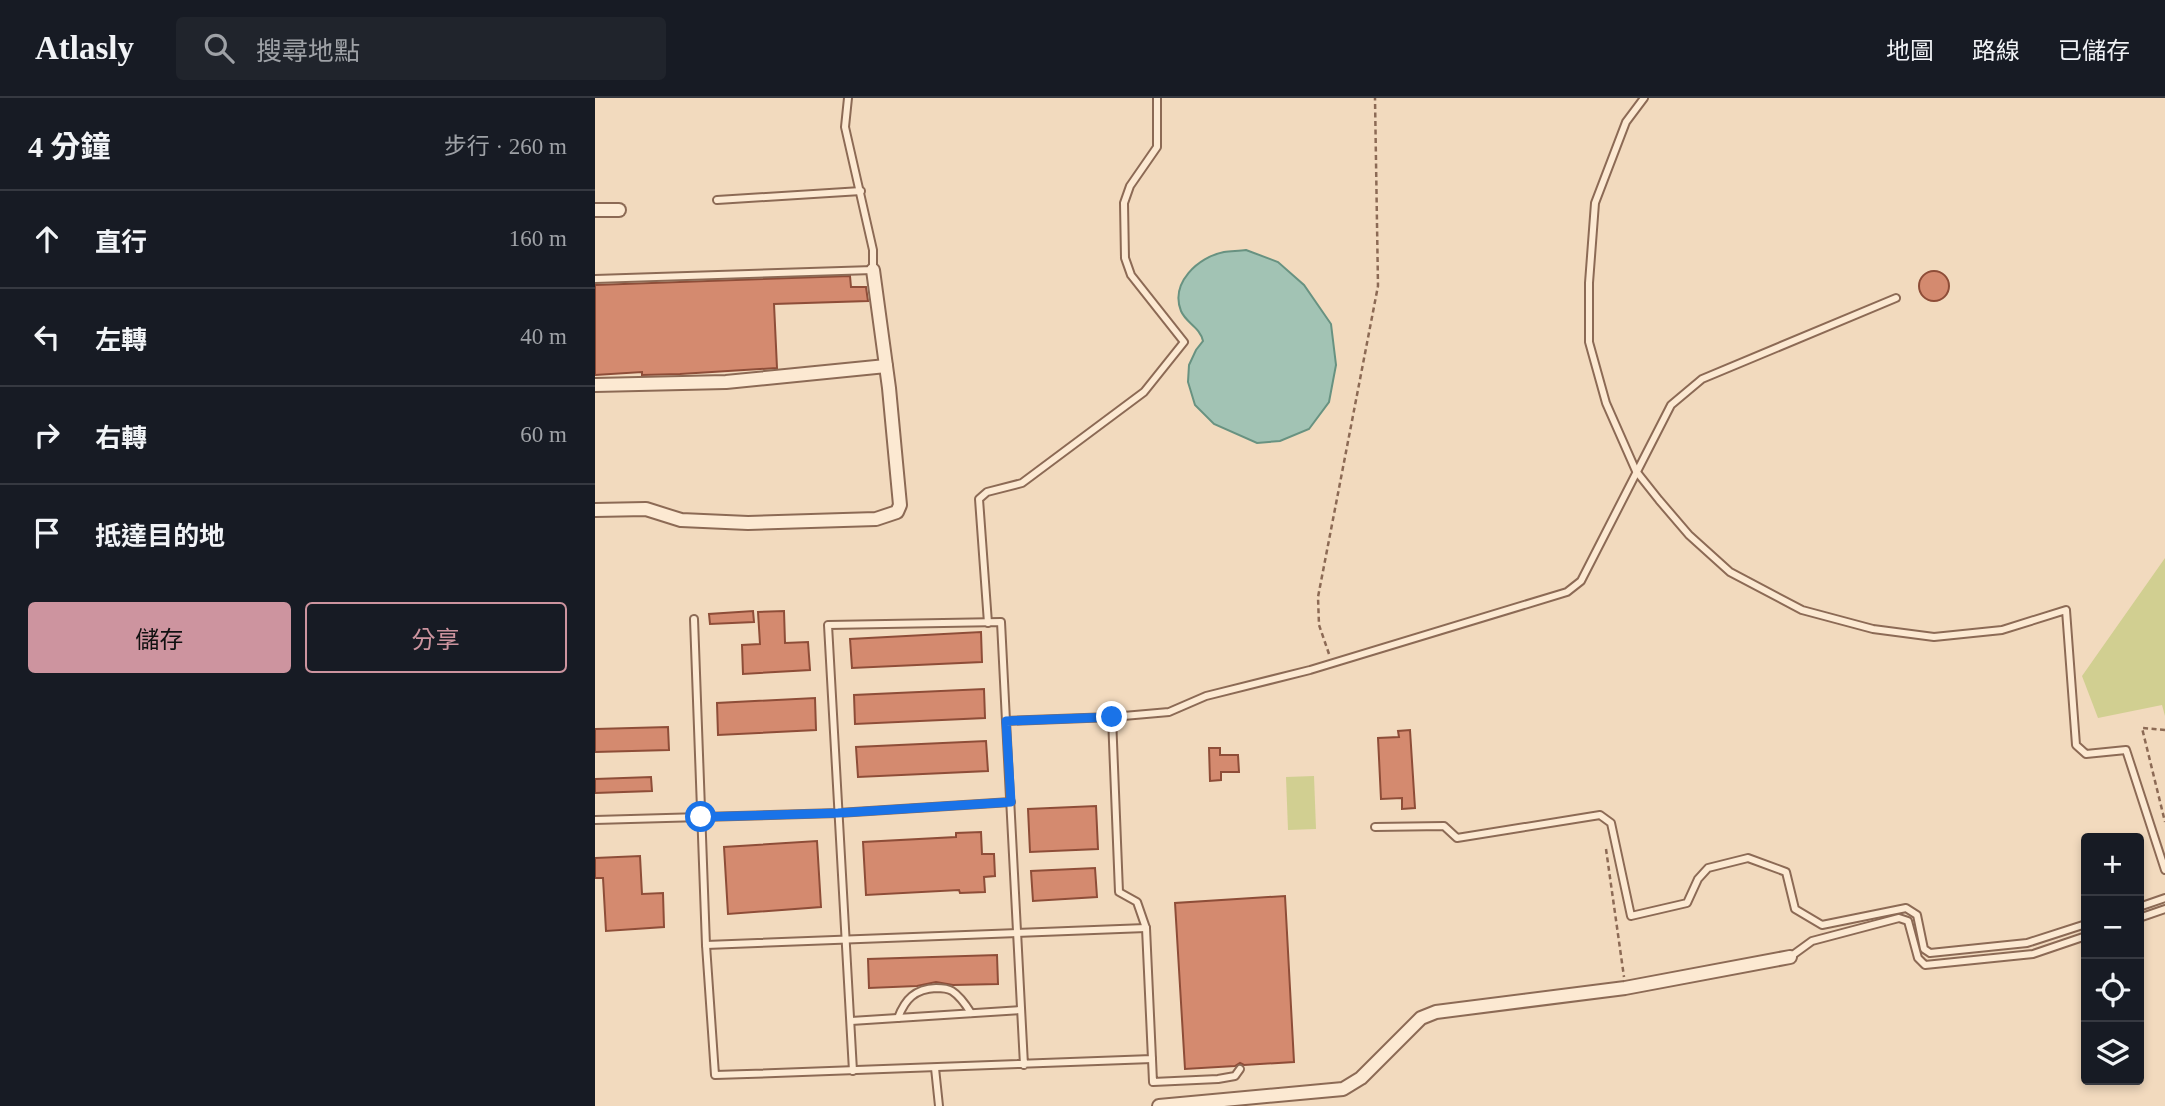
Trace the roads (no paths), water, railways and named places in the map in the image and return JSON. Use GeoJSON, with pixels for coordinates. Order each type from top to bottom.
{"type":"FeatureCollection","features":[{"type":"Feature","properties":{"kind":"street"},"geometry":{"type":"LineString","coordinates":[[595,210],[619,210]]}},
{"type":"Feature","properties":{"kind":"street"},"geometry":{"type":"LineString","coordinates":[[595,510],[646,509],[681,520],[748,523],[876,519],[897,512],[900,505],[873,270]]}},
{"type":"Feature","properties":{"kind":"street"},"geometry":{"type":"LineString","coordinates":[[595,385],[726,382],[886,366]]}},
{"type":"Feature","properties":{"kind":"street"},"geometry":{"type":"LineString","coordinates":[[1159,1106],[1343,1089],[1361,1077],[1421,1018],[1436,1012],[1625,988],[1790,957]]}},
{"type":"Feature","properties":{"kind":"lane"},"geometry":{"type":"LineString","coordinates":[[595,279],[873,270],[873,250],[845,127],[848,98]]}},
{"type":"Feature","properties":{"kind":"lane"},"geometry":{"type":"LineString","coordinates":[[988,623],[979,499],[987,492],[1022,483],[1144,392],[1184,342],[1131,275],[1125,258],[1124,203],[1130,186],[1157,147],[1157,98]]}},
{"type":"Feature","properties":{"kind":"lane"},"geometry":{"type":"LineString","coordinates":[[1644,98],[1626,122],[1595,203],[1588,283],[1589,342],[1606,403],[1636,471],[1689,535],[1730,572],[1801,610],[1873,629],[1934,637],[2002,630],[2066,610],[2076,745],[2086,754],[2126,750],[2165,870]]}},
{"type":"Feature","properties":{"kind":"lane"},"geometry":{"type":"LineString","coordinates":[[717,200],[861,191]]}},
{"type":"Feature","properties":{"kind":"lane"},"geometry":{"type":"LineString","coordinates":[[1006,721],[1169,712],[1206,696],[1332,663],[1567,592],[1581,581],[1671,405],[1703,379],[1896,298]]}},
{"type":"Feature","properties":{"kind":"lane"},"geometry":{"type":"LineString","coordinates":[[694,619],[706,945],[715,1075],[1152,1059]]}},
{"type":"Feature","properties":{"kind":"lane"},"geometry":{"type":"LineString","coordinates":[[853,1071],[828,625],[1001,622],[1024,1065]]}},
{"type":"Feature","properties":{"kind":"lane"},"geometry":{"type":"LineString","coordinates":[[1112,717],[1119,892],[1137,902],[1146,928],[1153,1082],[1218,1079],[1235,1076],[1240,1069]]}},
{"type":"Feature","properties":{"kind":"lane"},"geometry":{"type":"LineString","coordinates":[[595,820],[838,813],[1011,802]]}},
{"type":"Feature","properties":{"kind":"lane"},"geometry":{"type":"LineString","coordinates":[[1375,827],[1444,826],[1457,838],[1600,815],[1611,823],[1630,916],[1686,903],[1697,879],[1708,868],[1748,858],[1786,872],[1795,909],[1822,925],[1906,908],[1917,915],[1924,949],[1930,953],[2027,943],[2081,926]]}},
{"type":"Feature","properties":{"kind":"lane"},"geometry":{"type":"LineString","coordinates":[[2144,905],[2165,898]]}},
{"type":"Feature","properties":{"kind":"lane"},"geometry":{"type":"LineString","coordinates":[[2144,916],[2165,909]]}},
{"type":"Feature","properties":{"kind":"lane"},"geometry":{"type":"LineString","coordinates":[[1790,957],[1812,941],[1899,918],[1908,921],[1918,958],[1925,965],[2033,954],[2081,938]]}},
{"type":"Feature","properties":{"kind":"lane"},"geometry":{"type":"LineString","coordinates":[[706,945],[1146,928]]}},
{"type":"Feature","properties":{"kind":"lane"},"geometry":{"type":"LineString","coordinates":[[898,1018],[909,997],[919,990],[933,988],[949,988],[971,1013]]}},
{"type":"Feature","properties":{"kind":"lane"},"geometry":{"type":"LineString","coordinates":[[851,1021],[1021,1010]]}},
{"type":"Feature","properties":{"kind":"lane"},"geometry":{"type":"LineString","coordinates":[[935,1068],[939,1106]]}}]}
